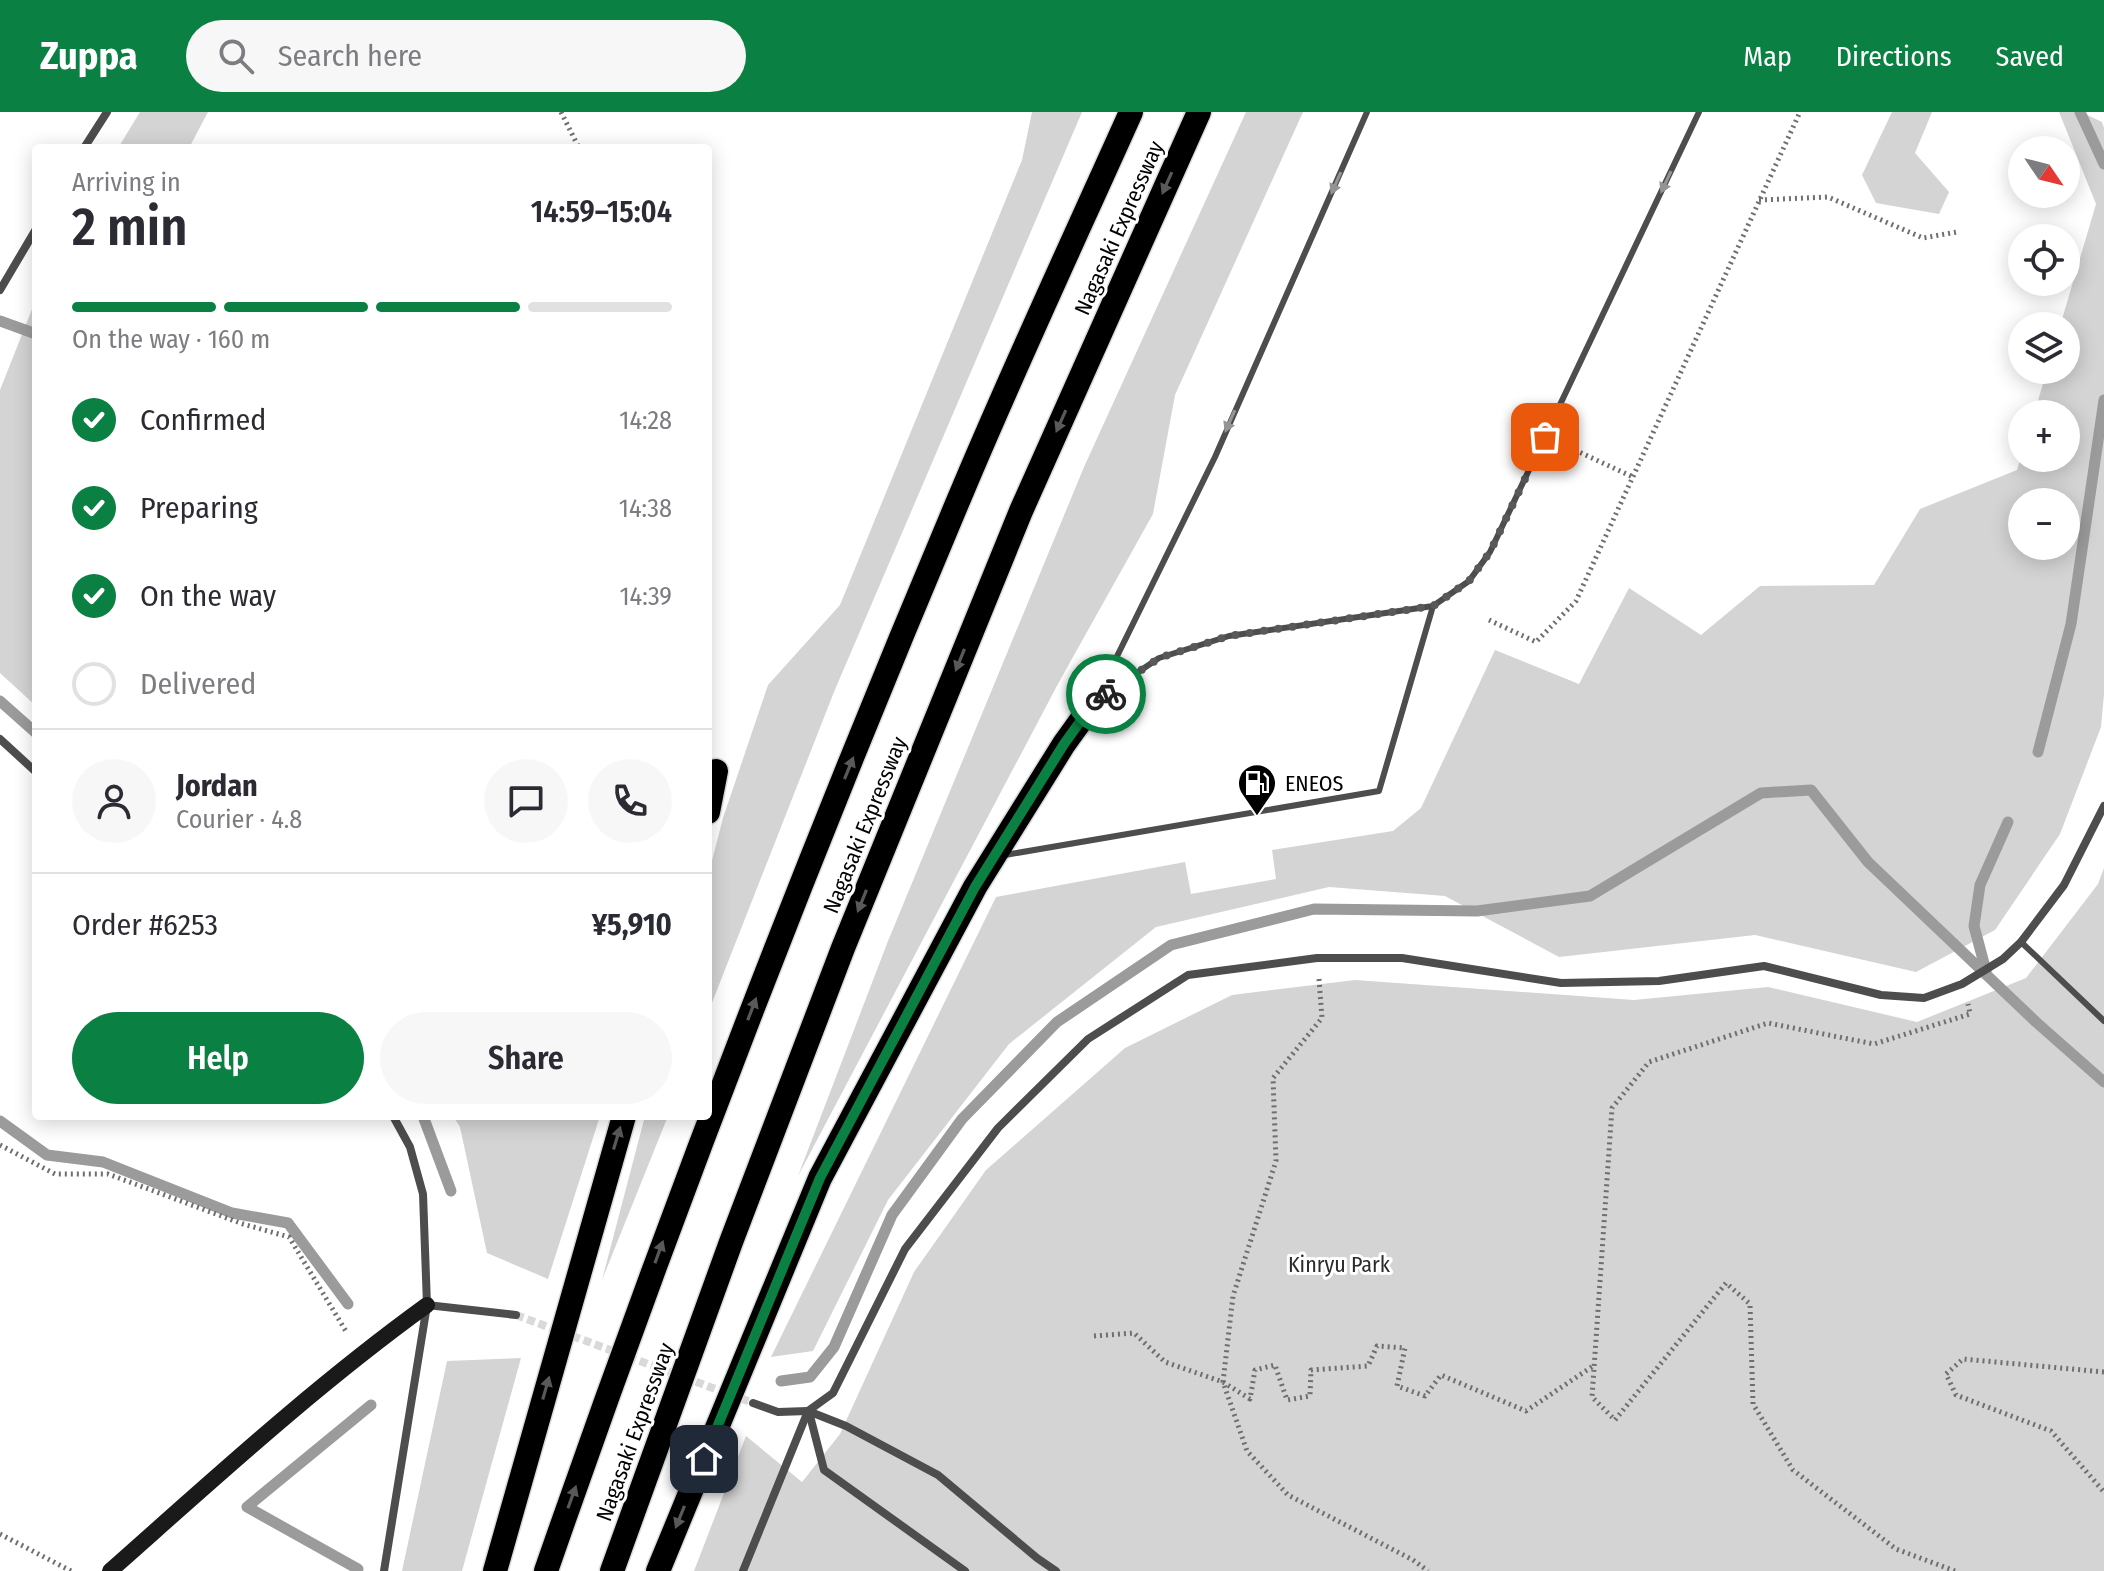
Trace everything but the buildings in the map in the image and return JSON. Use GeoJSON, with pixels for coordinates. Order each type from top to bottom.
{"type":"FeatureCollection","features":[{"type":"Feature","properties":{"kind":"highway","name":"Nagasaki Expressway"},"geometry":{"type":"LineString","coordinates":[[712,1113],[784,924],[964,486],[1131,112]]}},
{"type":"Feature","properties":{"kind":"highway","name":"Nagasaki Expressway"},"geometry":{"type":"LineString","coordinates":[[612,1571],[731,1242],[843,948],[1021,511],[1199,112]]}},
{"type":"Feature","properties":{"kind":"highway"},"geometry":{"type":"LineString","coordinates":[[658,1571],[820,1178],[975,887],[1064,744],[1095,701]]}},
{"type":"Feature","properties":{"kind":"highway"},"geometry":{"type":"LineString","coordinates":[[712,792],[716,771]]}},
{"type":"Feature","properties":{"kind":"highway"},"geometry":{"type":"LineString","coordinates":[[495,1571],[623,1120]]}},
{"type":"Feature","properties":{"kind":"highway","name":"Nagasaki Expressway"},"geometry":{"type":"LineString","coordinates":[[546,1571],[709,1120]]}},
{"type":"Feature","properties":{"kind":"street"},"geometry":{"type":"LineString","coordinates":[[87,144],[107,112]]}},
{"type":"Feature","properties":{"kind":"street"},"geometry":{"type":"LineString","coordinates":[[0,290],[32,236]]}},
{"type":"Feature","properties":{"kind":"street"},"geometry":{"type":"LineString","coordinates":[[0,739],[32,768]]}},
{"type":"Feature","properties":{"kind":"street"},"geometry":{"type":"LineString","coordinates":[[743,1571],[808,1411],[833,1393],[905,1249],[998,1128],[1088,1039],[1188,975],[1317,958],[1402,958],[1561,983],[1659,981],[1764,966],[1881,995],[1924,998],[1962,984],[2003,959],[2021,942],[2064,885],[2104,806]]}},
{"type":"Feature","properties":{"kind":"street"},"geometry":{"type":"LineString","coordinates":[[384,1571],[427,1305],[423,1194],[410,1147],[395,1120]]}},
{"type":"Feature","properties":{"kind":"street"},"geometry":{"type":"LineString","coordinates":[[110,1571],[283,1417],[360,1354],[427,1305],[516,1315]]}},
{"type":"Feature","properties":{"kind":"street"},"geometry":{"type":"LineString","coordinates":[[753,1403],[778,1412],[808,1411],[846,1426],[938,1475],[1056,1571]]}},
{"type":"Feature","properties":{"kind":"street"},"geometry":{"type":"LineString","coordinates":[[808,1411],[824,1470],[965,1571]]}},
{"type":"Feature","properties":{"kind":"lane"},"geometry":{"type":"LineString","coordinates":[[1095,701],[1215,457],[1367,112]]}},
{"type":"Feature","properties":{"kind":"lane"},"geometry":{"type":"LineString","coordinates":[[1095,701],[1159,658],[1229,636],[1433,606],[1469,581],[1490,552],[1699,112]]}},
{"type":"Feature","properties":{"kind":"lane"},"geometry":{"type":"LineString","coordinates":[[993,857],[1379,791],[1433,606]]}},
{"type":"Feature","properties":{"kind":"lane"},"geometry":{"type":"LineString","coordinates":[[2021,942],[2104,1021]]}},
{"type":"Feature","properties":{"kind":"path"},"geometry":{"type":"LineString","coordinates":[[561,112],[577,144]]}},
{"type":"Feature","properties":{"kind":"path"},"geometry":{"type":"LineString","coordinates":[[1489,620],[1536,642],[1576,601],[1800,112]]}},
{"type":"Feature","properties":{"kind":"path"},"geometry":{"type":"LineString","coordinates":[[1759,200],[1828,197],[1923,238],[1957,232]]}},
{"type":"Feature","properties":{"kind":"path"},"geometry":{"type":"LineString","coordinates":[[1545,437],[1633,477]]}},
{"type":"Feature","properties":{"kind":"path"},"geometry":{"type":"LineString","coordinates":[[1317,958],[1322,1018],[1273,1078],[1276,1161],[1233,1296],[1223,1382],[1247,1451],[1288,1495],[1413,1560],[1428,1571]]}},
{"type":"Feature","properties":{"kind":"path"},"geometry":{"type":"LineString","coordinates":[[1955,1571],[1896,1549],[1793,1470],[1753,1404],[1750,1304],[1726,1283],[1615,1420],[1592,1397],[1612,1108],[1649,1062],[1768,1023],[1874,1044],[1970,1014],[1962,984]]}},
{"type":"Feature","properties":{"kind":"path"},"geometry":{"type":"LineString","coordinates":[[0,1145],[55,1174],[108,1174],[243,1224],[289,1237],[360,1354]]}},
{"type":"Feature","properties":{"kind":"path"},"geometry":{"type":"LineString","coordinates":[[1094,1336],[1134,1333],[1165,1362],[1223,1382],[1250,1399],[1255,1370],[1275,1365],[1287,1400],[1310,1396],[1311,1370],[1368,1366],[1377,1346],[1405,1348],[1397,1386],[1425,1396],[1441,1375],[1526,1411],[1593,1366]]}},
{"type":"Feature","properties":{"kind":"path"},"geometry":{"type":"LineString","coordinates":[[2104,1372],[1963,1359],[1946,1374],[1956,1395],[2051,1431],[2104,1492]]}},
{"type":"Feature","properties":{"kind":"path"},"geometry":{"type":"LineString","coordinates":[[0,1534],[71,1571]]}},
{"type":"Feature","properties":{"kind":"green space"},"geometry":{"type":"Polygon","coordinates":[[[140,112],[208,112],[191,144],[120,144],[140,112]]]}},
{"type":"Feature","properties":{"kind":"green space"},"geometry":{"type":"Polygon","coordinates":[[[1032,112],[1082,112],[834,692],[712,1003],[712,861],[723,818],[768,685],[840,605],[1022,160],[1032,112]]]}},
{"type":"Feature","properties":{"kind":"green space"},"geometry":{"type":"Polygon","coordinates":[[[1246,112],[1303,112],[1175,395],[1153,514],[1059,682],[798,1176],[888,941],[1084,467],[1246,112]]]}},
{"type":"Feature","properties":{"kind":"green space"},"geometry":{"type":"Polygon","coordinates":[[[1892,112],[1932,112],[1915,153],[1949,192],[1939,214],[1876,203],[1862,175],[1892,112]]]}},
{"type":"Feature","properties":{"kind":"green space"},"geometry":{"type":"Polygon","coordinates":[[[2059,112],[2081,112],[2102,122],[2104,128],[2104,694],[2101,727],[2060,834],[1995,930],[1916,972],[1755,935],[1559,957],[1445,896],[1329,887],[1156,927],[1009,1044],[888,1200],[813,1351],[771,1357],[996,897],[1185,862],[1191,894],[1276,879],[1272,850],[1393,831],[1421,808],[1495,650],[1579,684],[1629,588],[1701,635],[1760,586],[1874,585],[1920,509],[2012,472],[2080,472],[2080,400],[2038,400],[2043,384],[2080,384],[2080,312],[2064,312],[2069,296],[2080,296],[2080,258],[2096,204],[2080,164],[2080,136],[2069,136],[2059,112]]]}},
{"type":"Feature","properties":{"kind":"green space"},"geometry":{"type":"Polygon","coordinates":[[[32,309],[32,702],[0,673],[0,390],[32,309]]]}},
{"type":"Feature","properties":{"kind":"green space","name":"Kinryu Park"},"geometry":{"type":"Polygon","coordinates":[[[2104,868],[2104,1571],[694,1571],[746,1436],[802,1482],[840,1434],[914,1272],[986,1170],[1125,1048],[1232,995],[1355,980],[1634,1000],[1768,987],[1917,1022],[2026,978],[2098,884],[2104,868]]]}},
{"type":"Feature","properties":{"kind":"green space"},"geometry":{"type":"Polygon","coordinates":[[[456,1120],[599,1120],[548,1279],[487,1253],[460,1127],[456,1120]]]}},
{"type":"Feature","properties":{"kind":"green space"},"geometry":{"type":"Polygon","coordinates":[[[644,1120],[666,1120],[602,1280],[644,1120]]]}},
{"type":"Feature","properties":{"kind":"green space"},"geometry":{"type":"Polygon","coordinates":[[[521,1358],[462,1571],[402,1571],[447,1361],[521,1358]]]}},
{"type":"Feature","properties":{"kind":"waterway"},"geometry":{"type":"LineString","coordinates":[[2080,112],[2104,164]]}},
{"type":"Feature","properties":{"kind":"waterway"},"geometry":{"type":"LineString","coordinates":[[0,321],[32,333]]}},
{"type":"Feature","properties":{"kind":"waterway"},"geometry":{"type":"LineString","coordinates":[[2038,752],[2071,624],[2104,400]]}},
{"type":"Feature","properties":{"kind":"waterway"},"geometry":{"type":"LineString","coordinates":[[0,701],[32,729]]}},
{"type":"Feature","properties":{"kind":"waterway"},"geometry":{"type":"LineString","coordinates":[[781,1381],[810,1377],[834,1347],[892,1215],[962,1119],[1057,1022],[1171,945],[1314,909],[1477,911],[1590,896],[1761,793],[1811,790],[1868,862],[2036,1022],[2104,1082]]}},
{"type":"Feature","properties":{"kind":"waterway"},"geometry":{"type":"LineString","coordinates":[[1986,971],[1974,926],[1980,885],[2008,822]]}},
{"type":"Feature","properties":{"kind":"waterway"},"geometry":{"type":"LineString","coordinates":[[424,1120],[451,1191]]}},
{"type":"Feature","properties":{"kind":"waterway"},"geometry":{"type":"LineString","coordinates":[[0,1121],[47,1155],[103,1162],[232,1213],[288,1223],[348,1304]]}},
{"type":"Feature","properties":{"kind":"waterway"},"geometry":{"type":"LineString","coordinates":[[358,1569],[247,1507],[371,1405]]}},
{"type":"Feature","properties":{"kind":"tunnel"},"geometry":{"type":"LineString","coordinates":[[516,1315],[753,1403]]}},
{"type":"Feature","properties":{"kind":"way so far"},"geometry":{"type":"LineString","coordinates":[[1106,694],[1159,658],[1229,636],[1433,606],[1469,581],[1490,552],[1545,437]]}},
{"type":"Feature","properties":{"kind":"place","name":"ENEOS"},"geometry":{"type":"Point","coordinates":[1257,817]}},
{"type":"Feature","properties":{"kind":"route"},"geometry":{"type":"LineString","coordinates":[[704,1459],[820,1178],[975,887],[1064,744],[1095,701],[1106,694]]}}]}
